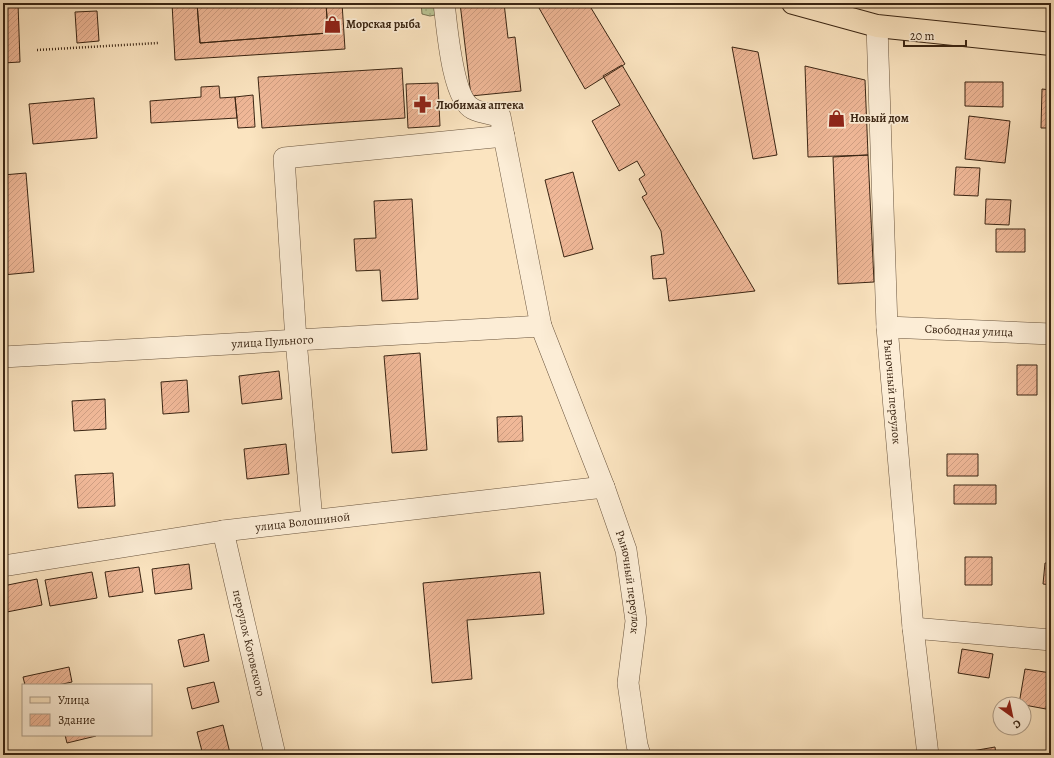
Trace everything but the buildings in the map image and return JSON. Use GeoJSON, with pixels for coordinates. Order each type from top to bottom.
{"type":"FeatureCollection","features":[{"type":"Feature","properties":{"kind":"main road"},"geometry":{"type":"LineString","coordinates":[[793,3],[877,26],[1051,44]]}},
{"type":"Feature","properties":{"kind":"street","name":"Рыночный переулок"},"geometry":{"type":"LineString","coordinates":[[444,3],[453,67],[461,96],[472,109],[500,116],[541,326],[604,487],[626,550],[636,621],[628,684],[637,745],[640,755]]}},
{"type":"Feature","properties":{"kind":"street","name":"Рыночный переулок"},"geometry":{"type":"LineString","coordinates":[[877,26],[887,327],[913,628],[928,755]]}},
{"type":"Feature","properties":{"kind":"street"},"geometry":{"type":"LineString","coordinates":[[312,520],[296,340],[284,158],[504,136]]}},
{"type":"Feature","properties":{"kind":"street","name":"улица Пульного"},"geometry":{"type":"LineString","coordinates":[[3,358],[541,326]]}},
{"type":"Feature","properties":{"kind":"street","name":"Свободная улица"},"geometry":{"type":"LineString","coordinates":[[887,327],[1051,334]]}},
{"type":"Feature","properties":{"kind":"street","name":"улица Волошиной"},"geometry":{"type":"LineString","coordinates":[[3,566],[223,531],[604,487]]}},
{"type":"Feature","properties":{"kind":"street","name":"переулок Котовского"},"geometry":{"type":"LineString","coordinates":[[223,531],[275,755]]}},
{"type":"Feature","properties":{"kind":"street"},"geometry":{"type":"LineString","coordinates":[[913,628],[1051,640]]}},
{"type":"Feature","properties":{"kind":"path"},"geometry":{"type":"LineString","coordinates":[[37,50],[158,43]]}},
{"type":"Feature","properties":{"kind":"green space"},"geometry":{"type":"Polygon","coordinates":[[[421,3],[437,3],[435,15],[430,16],[422,14],[421,3]]]}},
{"type":"Feature","properties":{"kind":"place","name":"Морская рыба"},"geometry":{"type":"Point","coordinates":[333,24]}},
{"type":"Feature","properties":{"kind":"place","name":"Любимая аптека"},"geometry":{"type":"Point","coordinates":[423,105]}},
{"type":"Feature","properties":{"kind":"place","name":"Новый дом"},"geometry":{"type":"Point","coordinates":[837,118]}}]}
